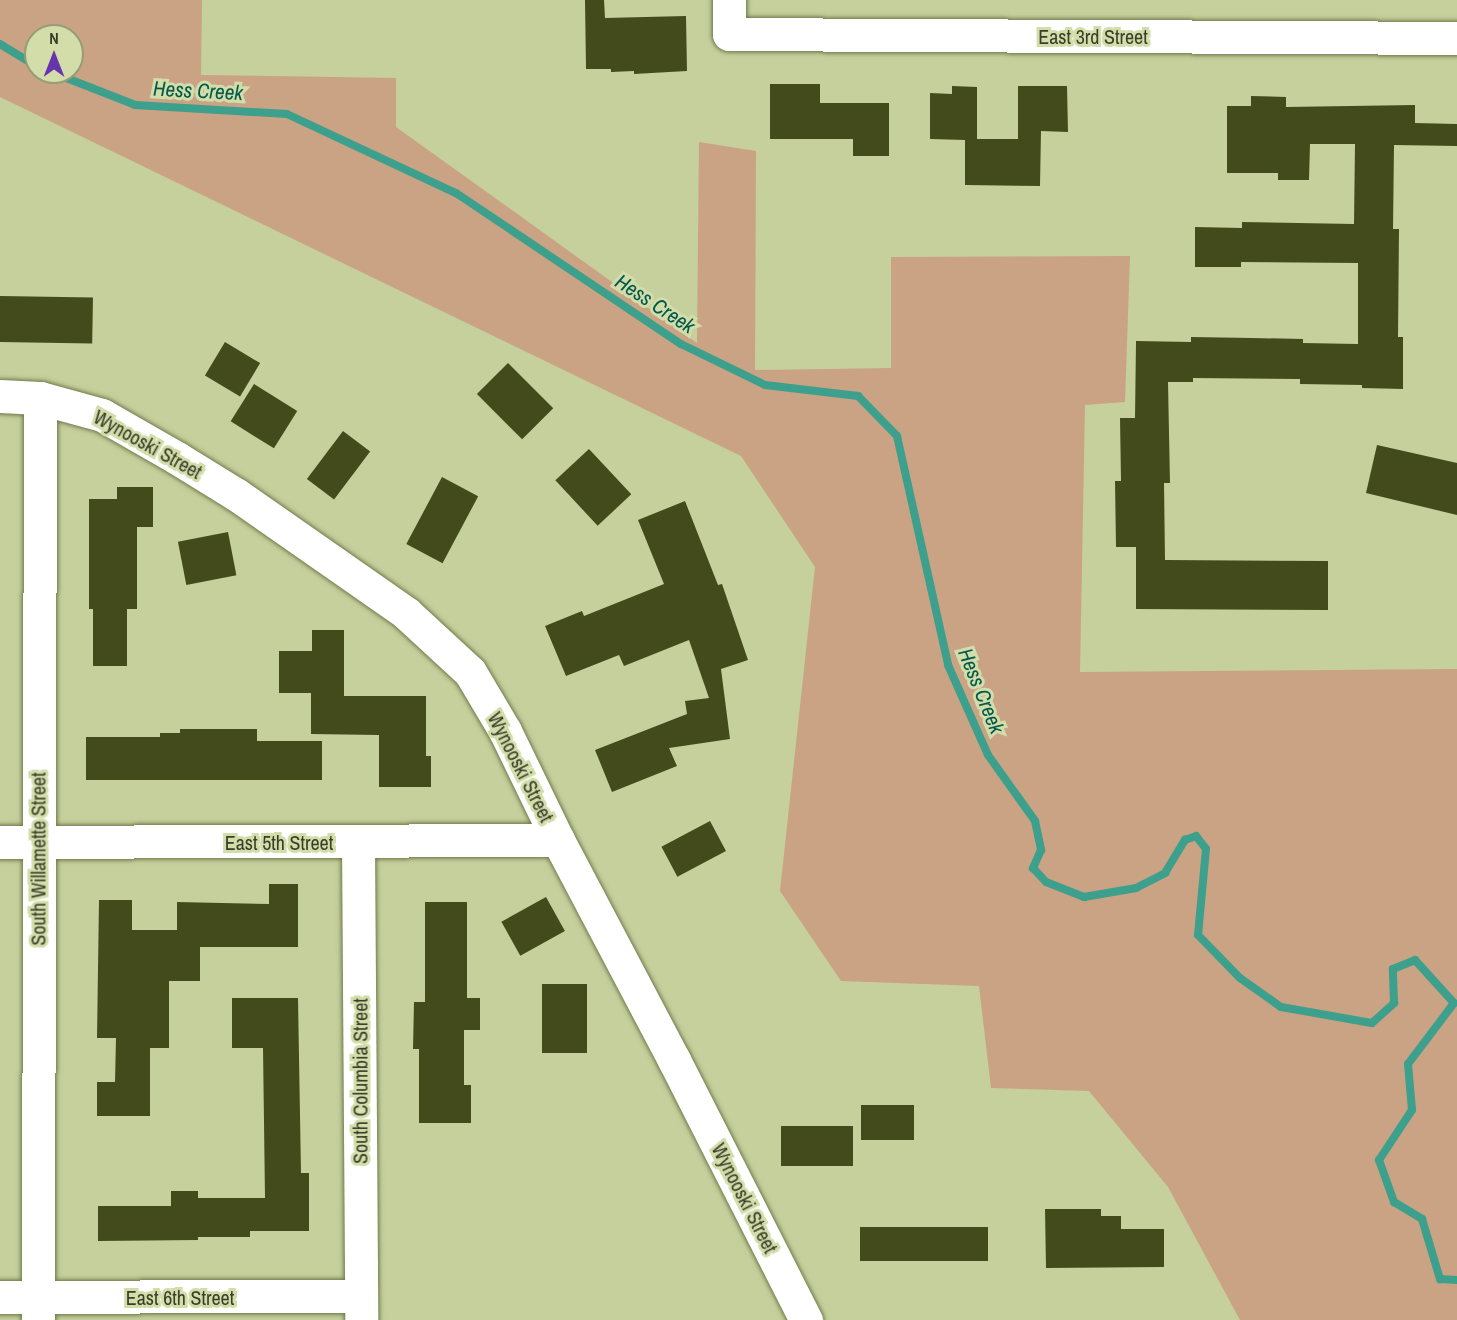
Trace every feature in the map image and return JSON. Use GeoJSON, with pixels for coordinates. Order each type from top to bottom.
{"type":"FeatureCollection","features":[{"type":"Feature","properties":{"kind":"street","name":"East 3rd Street"},"geometry":{"type":"LineString","coordinates":[[729,0],[729,34],[1457,38]]}},
{"type":"Feature","properties":{"kind":"street","name":"Wynooski Street"},"geometry":{"type":"LineString","coordinates":[[0,396],[40,398],[102,416],[177,458],[237,495],[416,621],[470,672],[505,731],[558,840],[674,1060],[806,1320]]}},
{"type":"Feature","properties":{"kind":"street","name":"South Willamette Street"},"geometry":{"type":"LineString","coordinates":[[38,1308],[40,398]]}},
{"type":"Feature","properties":{"kind":"street","name":"East 5th Street"},"geometry":{"type":"LineString","coordinates":[[0,842],[558,840]]}},
{"type":"Feature","properties":{"kind":"street","name":"South Columbia Street"},"geometry":{"type":"LineString","coordinates":[[358,842],[361,1308]]}},
{"type":"Feature","properties":{"kind":"street","name":"East 6th Street"},"geometry":{"type":"LineString","coordinates":[[0,1297],[38,1308],[361,1308]]}},
{"type":"Feature","properties":{"kind":"shaded area"},"geometry":{"type":"Polygon","coordinates":[[[0,0],[202,0],[201,75],[396,78],[396,127],[697,343],[699,142],[756,151],[755,370],[891,368],[891,257],[1130,256],[1125,402],[1085,405],[1080,672],[1457,669],[1457,1320],[1240,1320],[1168,1187],[1089,1091],[991,1088],[979,986],[841,981],[780,891],[815,567],[741,456],[0,97],[0,0]]]}},
{"type":"Feature","properties":{"kind":"building"},"geometry":{"type":"Polygon","coordinates":[[[585,0],[604,0],[605,18],[686,16],[687,71],[634,74],[634,71],[611,72],[611,69],[586,69],[585,0]]]}},
{"type":"Feature","properties":{"kind":"building"},"geometry":{"type":"Polygon","coordinates":[[[770,84],[820,84],[820,103],[889,103],[889,156],[853,156],[853,139],[770,139],[770,84]]]}},
{"type":"Feature","properties":{"kind":"building"},"geometry":{"type":"Polygon","coordinates":[[[952,86],[977,87],[977,139],[1018,139],[1018,86],[1067,86],[1068,132],[1041,131],[1040,186],[965,185],[965,140],[930,139],[930,93],[952,94],[952,86]]]}},
{"type":"Feature","properties":{"kind":"building"},"geometry":{"type":"Polygon","coordinates":[[[1251,96],[1286,97],[1286,107],[1415,105],[1415,123],[1457,124],[1457,146],[1394,145],[1393,229],[1399,229],[1398,337],[1403,337],[1403,389],[1362,388],[1362,385],[1300,384],[1300,379],[1193,378],[1193,382],[1168,382],[1170,483],[1164,483],[1165,560],[1328,561],[1328,610],[1136,609],[1136,547],[1116,547],[1115,481],[1121,481],[1120,418],[1135,418],[1136,341],[1191,342],[1191,337],[1303,339],[1303,343],[1358,344],[1358,263],[1241,262],[1241,267],[1195,267],[1195,227],[1242,228],[1242,222],[1354,224],[1355,144],[1310,144],[1309,180],[1278,180],[1278,173],[1227,173],[1227,106],[1251,106],[1251,96]]]}},
{"type":"Feature","properties":{"kind":"building"},"geometry":{"type":"Polygon","coordinates":[[[0,296],[93,298],[92,344],[0,342],[0,296]]]}},
{"type":"Feature","properties":{"kind":"building"},"geometry":{"type":"Polygon","coordinates":[[[225,342],[260,363],[240,397],[205,375],[225,342]]]}},
{"type":"Feature","properties":{"kind":"building"},"geometry":{"type":"Polygon","coordinates":[[[508,363],[553,408],[522,439],[477,394],[508,363]]]}},
{"type":"Feature","properties":{"kind":"building"},"geometry":{"type":"Polygon","coordinates":[[[254,384],[297,411],[274,448],[231,421],[254,384]]]}},
{"type":"Feature","properties":{"kind":"building"},"geometry":{"type":"Polygon","coordinates":[[[343,431],[370,451],[334,499],[307,479],[343,431]]]}},
{"type":"Feature","properties":{"kind":"building"},"geometry":{"type":"Polygon","coordinates":[[[1377,445],[1457,463],[1457,515],[1366,493],[1377,445]]]}},
{"type":"Feature","properties":{"kind":"building"},"geometry":{"type":"Polygon","coordinates":[[[589,449],[631,494],[598,526],[555,480],[589,449]]]}},
{"type":"Feature","properties":{"kind":"building"},"geometry":{"type":"Polygon","coordinates":[[[442,477],[478,496],[443,563],[406,544],[442,477]]]}},
{"type":"Feature","properties":{"kind":"building"},"geometry":{"type":"Polygon","coordinates":[[[117,487],[153,487],[153,527],[137,527],[137,609],[127,609],[127,666],[93,666],[93,609],[89,609],[89,499],[117,499],[117,487]]]}},
{"type":"Feature","properties":{"kind":"building"},"geometry":{"type":"Polygon","coordinates":[[[685,501],[718,585],[722,584],[748,660],[721,669],[730,739],[669,748],[677,766],[612,792],[595,750],[687,714],[685,701],[709,698],[689,640],[624,666],[619,655],[566,676],[545,626],[582,611],[584,616],[664,584],[638,520],[685,501]]]}},
{"type":"Feature","properties":{"kind":"building"},"geometry":{"type":"Polygon","coordinates":[[[228,532],[236,575],[186,585],[178,542],[228,532]]]}},
{"type":"Feature","properties":{"kind":"building"},"geometry":{"type":"Polygon","coordinates":[[[312,630],[344,630],[344,696],[426,696],[426,756],[431,756],[431,787],[379,787],[379,735],[311,734],[311,693],[279,693],[279,651],[312,651],[312,630]]]}},
{"type":"Feature","properties":{"kind":"building"},"geometry":{"type":"Polygon","coordinates":[[[180,729],[257,729],[257,741],[322,741],[322,780],[86,780],[86,737],[160,737],[160,733],[180,733],[180,729]]]}},
{"type":"Feature","properties":{"kind":"building"},"geometry":{"type":"Polygon","coordinates":[[[710,821],[726,851],[677,877],[661,847],[710,821]]]}},
{"type":"Feature","properties":{"kind":"building"},"geometry":{"type":"Polygon","coordinates":[[[269,884],[298,884],[298,947],[200,947],[200,981],[169,981],[169,1048],[150,1048],[150,1116],[97,1116],[97,1082],[115,1082],[116,1038],[97,1038],[99,900],[132,900],[132,930],[177,930],[177,902],[269,904],[269,884]]]}},
{"type":"Feature","properties":{"kind":"building"},"geometry":{"type":"Polygon","coordinates":[[[546,897],[565,931],[520,956],[501,922],[546,897]]]}},
{"type":"Feature","properties":{"kind":"building"},"geometry":{"type":"Polygon","coordinates":[[[425,902],[467,902],[467,998],[480,998],[480,1030],[464,1030],[464,1085],[471,1085],[471,1123],[419,1123],[419,1049],[413,1049],[414,1002],[425,1002],[425,902]]]}},
{"type":"Feature","properties":{"kind":"building"},"geometry":{"type":"Polygon","coordinates":[[[542,984],[587,984],[587,1053],[542,1053],[542,984]]]}},
{"type":"Feature","properties":{"kind":"building"},"geometry":{"type":"Polygon","coordinates":[[[232,998],[298,998],[301,1173],[309,1173],[309,1231],[250,1231],[250,1237],[198,1237],[198,1240],[98,1241],[98,1206],[171,1206],[171,1191],[198,1191],[198,1198],[265,1198],[263,1048],[232,1048],[232,998]]]}},
{"type":"Feature","properties":{"kind":"building"},"geometry":{"type":"Polygon","coordinates":[[[861,1105],[914,1105],[914,1140],[861,1140],[861,1105]]]}},
{"type":"Feature","properties":{"kind":"building"},"geometry":{"type":"Polygon","coordinates":[[[781,1126],[853,1126],[853,1166],[781,1166],[781,1126]]]}},
{"type":"Feature","properties":{"kind":"building"},"geometry":{"type":"Polygon","coordinates":[[[1045,1209],[1101,1209],[1101,1216],[1121,1216],[1121,1229],[1164,1229],[1164,1267],[1046,1268],[1045,1209]]]}},
{"type":"Feature","properties":{"kind":"building"},"geometry":{"type":"Polygon","coordinates":[[[860,1227],[988,1227],[988,1261],[860,1261],[860,1227]]]}},
{"type":"Feature","properties":{"kind":"waterway","name":"Hess Creek"},"geometry":{"type":"LineString","coordinates":[[0,44],[24,59]]}},
{"type":"Feature","properties":{"kind":"waterway","name":"Hess Creek"},"geometry":{"type":"LineString","coordinates":[[82,84],[135,105],[287,114],[456,193],[681,344],[765,385],[858,396],[897,436],[948,665],[988,755],[1035,821],[1041,850],[1033,868],[1046,882],[1084,897],[1136,888],[1165,873],[1185,840],[1196,836],[1206,849],[1198,935],[1240,978],[1281,1007],[1372,1023],[1394,1003],[1393,969],[1415,960],[1454,1003],[1408,1064],[1412,1110],[1379,1160],[1394,1202],[1422,1219],[1440,1279],[1457,1280]]}}]}
